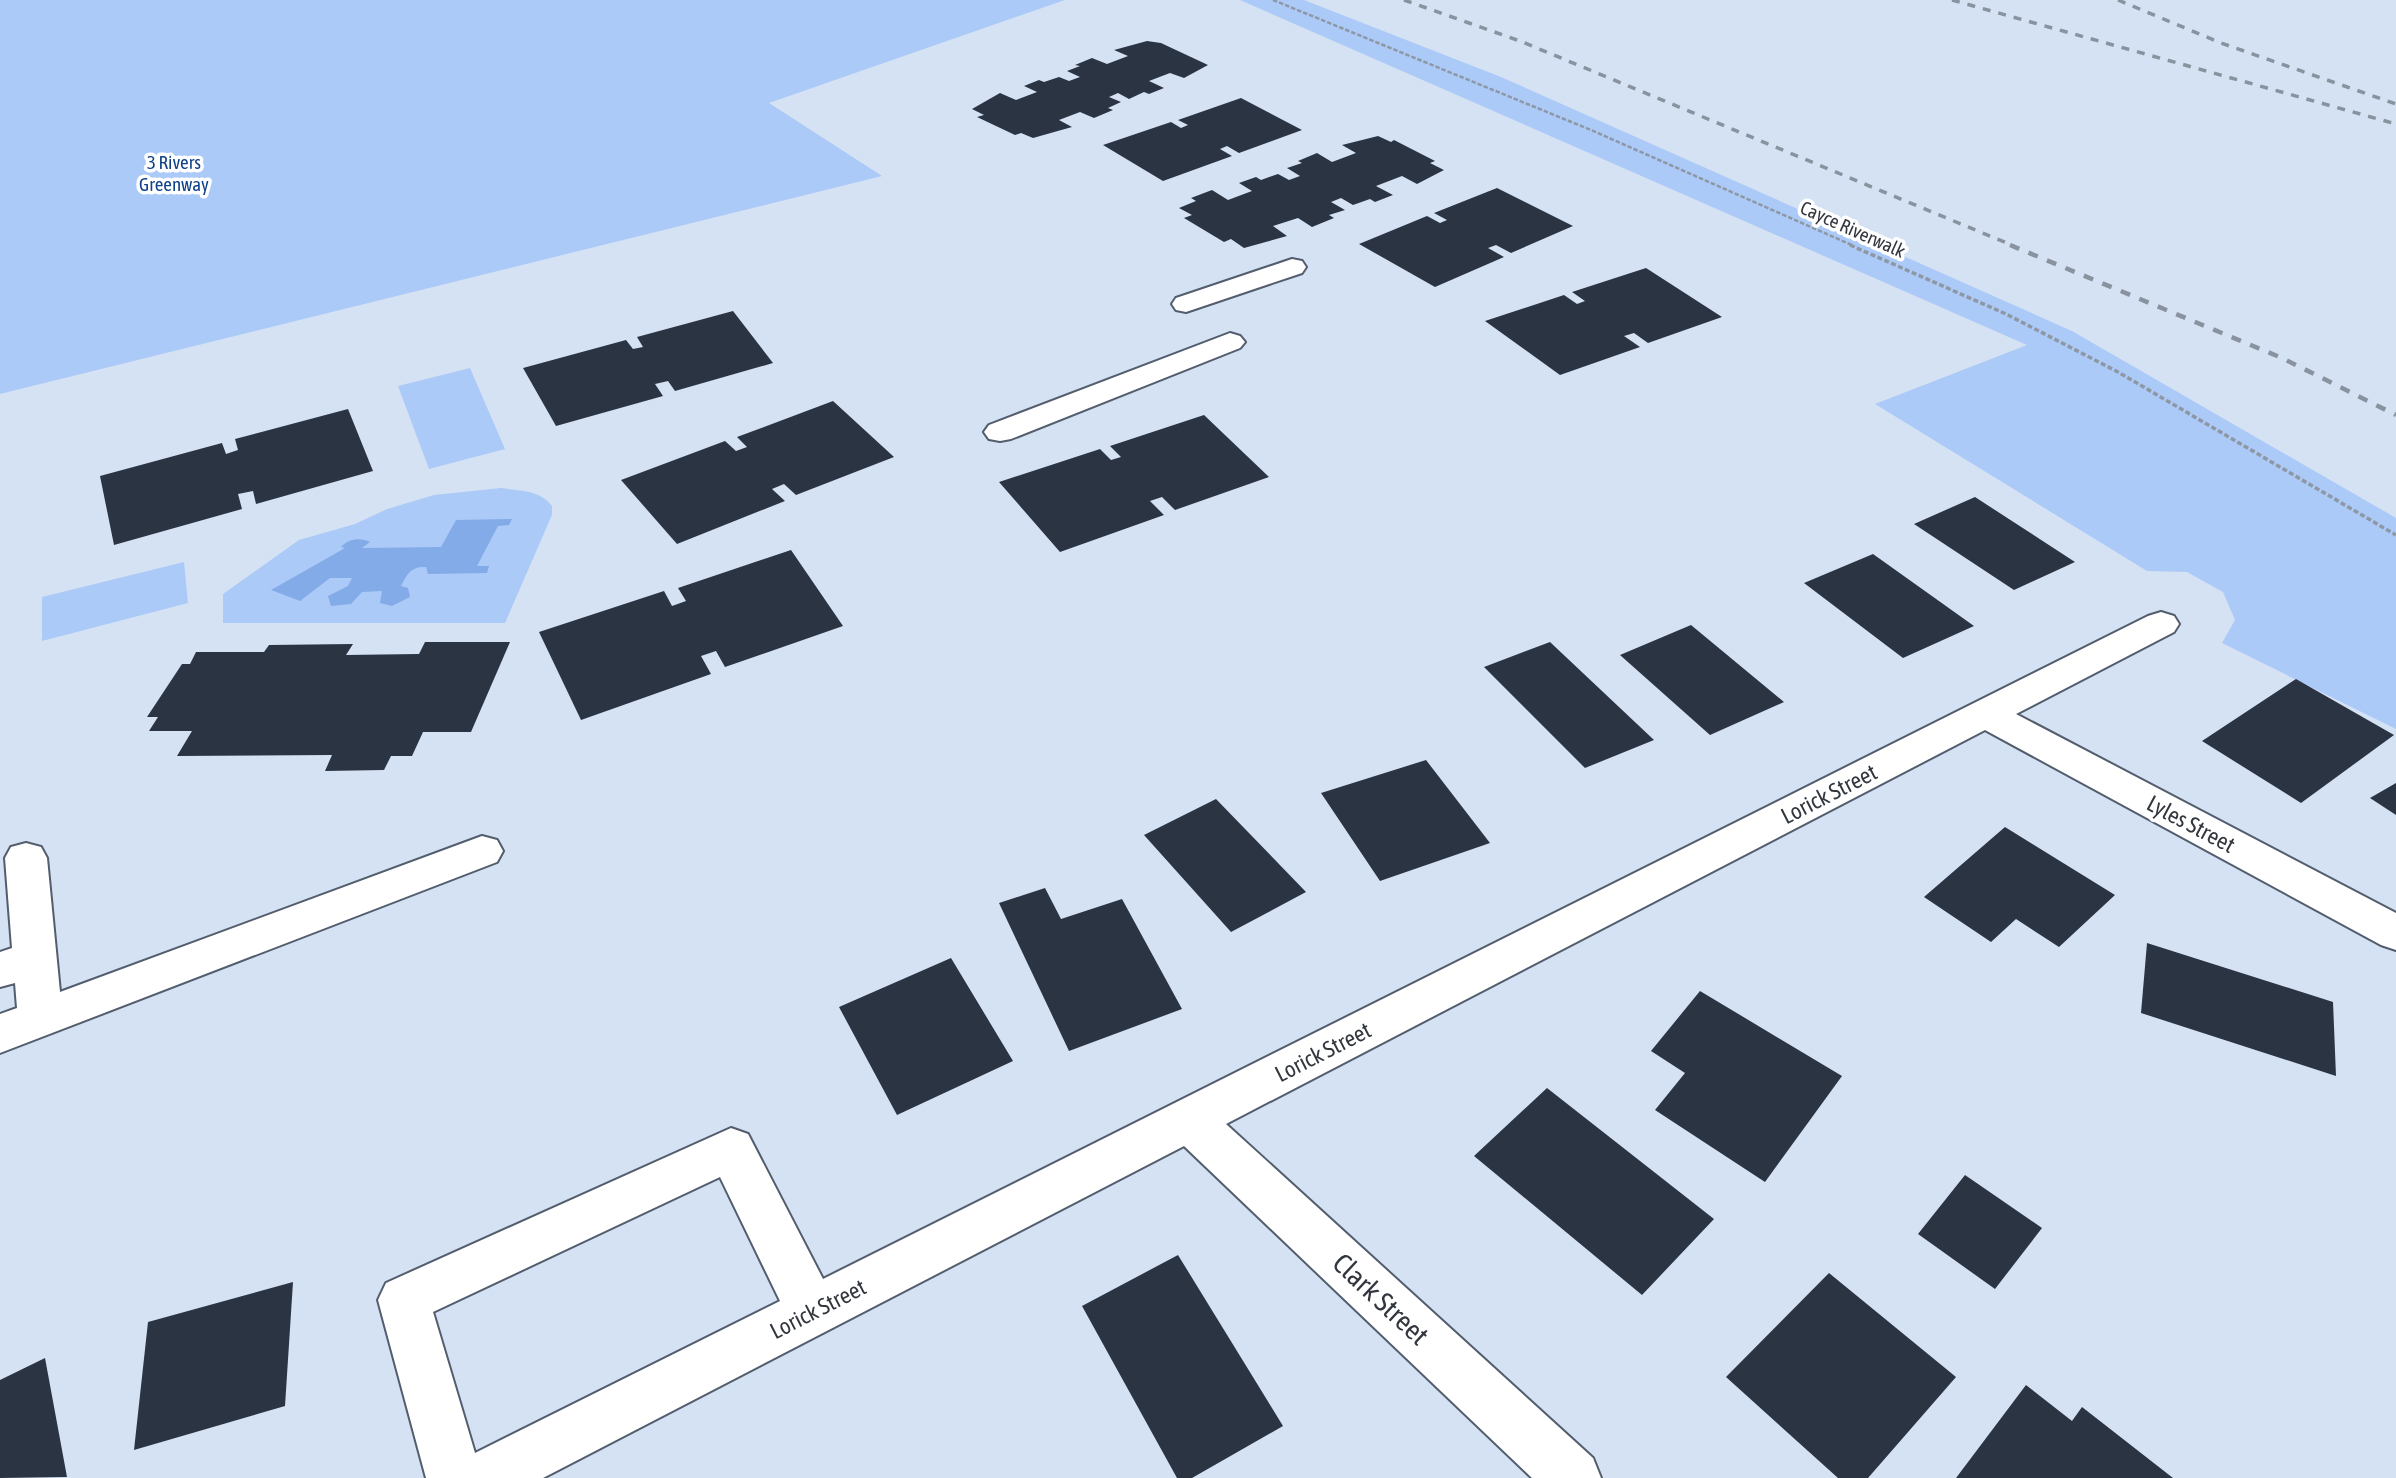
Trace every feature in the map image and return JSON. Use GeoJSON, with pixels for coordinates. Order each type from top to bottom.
{"type":"FeatureCollection","features":[{"type":"Feature","properties":{"kind":"street"},"geometry":{"type":"LineString","coordinates":[[1186,304],[1292,267]]}},
{"type":"Feature","properties":{"kind":"street"},"geometry":{"type":"LineString","coordinates":[[1000,432],[1230,342]]}},
{"type":"Feature","properties":{"kind":"street","name":"Lorick Street"},"geometry":{"type":"LineString","coordinates":[[485,1478],[2161,624]]}},
{"type":"Feature","properties":{"kind":"street","name":"Lyles Street"},"geometry":{"type":"LineString","coordinates":[[1985,715],[2396,933]]}},
{"type":"Feature","properties":{"kind":"street"},"geometry":{"type":"LineString","coordinates":[[26,858],[17,963],[20,1026],[482,851]]}},
{"type":"Feature","properties":{"kind":"street","name":"Clark Street"},"geometry":{"type":"LineString","coordinates":[[1189,1120],[1573,1478]]}},
{"type":"Feature","properties":{"kind":"street"},"geometry":{"type":"LineString","coordinates":[[454,1478],[404,1300],[416,1294],[731,1149],[811,1312]]}},
{"type":"Feature","properties":{"kind":"path","name":"Cayce Riverwalk"},"geometry":{"type":"LineString","coordinates":[[1273,0],[1591,130],[2006,314],[2118,372],[2396,535]]}},
{"type":"Feature","properties":{"kind":"green space","name":"3 Rivers Greenway"},"geometry":{"type":"Polygon","coordinates":[[[0,0],[1065,0],[769,103],[882,176],[0,394],[0,0]]]}},
{"type":"Feature","properties":{"kind":"green space"},"geometry":{"type":"Polygon","coordinates":[[[1240,0],[1304,0],[1501,77],[2072,331],[2396,518],[2396,729],[2222,643],[2235,620],[2223,592],[2187,572],[2147,571],[1875,404],[2027,345],[1240,0]]]}},
{"type":"Feature","properties":{"kind":"green space"},"geometry":{"type":"Polygon","coordinates":[[[470,368],[505,449],[429,469],[398,386],[470,368]]]}},
{"type":"Feature","properties":{"kind":"green space"},"geometry":{"type":"Polygon","coordinates":[[[501,488],[536,494],[552,506],[552,515],[505,623],[223,623],[223,594],[299,540],[355,524],[387,509],[434,495],[501,488]]]}},
{"type":"Feature","properties":{"kind":"green space"},"geometry":{"type":"Polygon","coordinates":[[[184,562],[188,603],[42,641],[42,597],[184,562]]]}},
{"type":"Feature","properties":{"kind":"shaded area"},"geometry":{"type":"Polygon","coordinates":[[[512,519],[509,525],[498,526],[477,566],[489,566],[487,573],[428,574],[426,567],[413,569],[401,586],[408,588],[410,597],[392,606],[380,603],[382,591],[362,592],[351,604],[331,606],[328,596],[348,586],[352,578],[330,578],[300,601],[271,590],[345,548],[341,547],[351,541],[358,539],[370,542],[362,548],[441,547],[456,520],[512,519]]]}},
{"type":"Feature","properties":{"kind":"building"},"geometry":{"type":"Polygon","coordinates":[[[1147,41],[1161,43],[1208,65],[1184,78],[1170,73],[1149,81],[1164,88],[1149,94],[1144,92],[1129,99],[1118,93],[1109,97],[1121,102],[1108,108],[1113,110],[1094,118],[1080,112],[1059,120],[1072,127],[1033,138],[1021,133],[1015,135],[977,117],[984,115],[972,109],[1000,93],[1016,100],[1037,92],[1024,86],[1039,80],[1044,82],[1059,77],[1069,81],[1080,77],[1067,71],[1092,58],[1107,64],[1128,56],[1114,50],[1147,41]]]}},
{"type":"Feature","properties":{"kind":"building"},"geometry":{"type":"Polygon","coordinates":[[[1241,98],[1302,130],[1239,153],[1227,146],[1220,149],[1232,156],[1163,181],[1103,145],[1171,122],[1181,128],[1188,125],[1178,120],[1241,98]]]}},
{"type":"Feature","properties":{"kind":"building"},"geometry":{"type":"Polygon","coordinates":[[[1378,136],[1391,142],[1394,140],[1435,161],[1430,163],[1444,170],[1417,184],[1402,176],[1376,186],[1393,195],[1375,202],[1370,199],[1353,205],[1341,198],[1331,202],[1345,210],[1329,215],[1334,218],[1312,227],[1298,218],[1273,226],[1287,236],[1244,248],[1231,239],[1224,242],[1184,218],[1192,215],[1179,208],[1196,201],[1191,198],[1212,190],[1228,200],[1252,191],[1239,183],[1256,177],[1261,180],[1278,174],[1289,180],[1300,176],[1287,168],[1302,163],[1298,161],[1317,153],[1332,162],[1356,153],[1342,145],[1378,136]]]}},
{"type":"Feature","properties":{"kind":"building"},"geometry":{"type":"Polygon","coordinates":[[[1497,188],[1573,226],[1511,253],[1496,245],[1488,248],[1504,257],[1435,287],[1359,244],[1427,216],[1440,223],[1447,220],[1434,213],[1497,188]]]}},
{"type":"Feature","properties":{"kind":"building"},"geometry":{"type":"Polygon","coordinates":[[[1646,268],[1722,317],[1648,343],[1634,333],[1624,336],[1640,347],[1560,375],[1485,321],[1564,295],[1577,304],[1585,301],[1572,292],[1646,268]]]}},
{"type":"Feature","properties":{"kind":"building"},"geometry":{"type":"Polygon","coordinates":[[[733,311],[773,363],[675,391],[668,381],[655,384],[663,396],[556,426],[523,368],[626,340],[633,349],[643,347],[637,337],[733,311]]]}},
{"type":"Feature","properties":{"kind":"building"},"geometry":{"type":"Polygon","coordinates":[[[833,401],[894,457],[796,495],[784,484],[772,489],[785,501],[677,544],[621,480],[725,441],[736,451],[747,447],[737,437],[833,401]]]}},
{"type":"Feature","properties":{"kind":"building"},"geometry":{"type":"Polygon","coordinates":[[[348,409],[373,471],[256,504],[253,491],[238,494],[242,509],[114,545],[100,476],[222,443],[226,454],[238,450],[235,439],[348,409]]]}},
{"type":"Feature","properties":{"kind":"building"},"geometry":{"type":"Polygon","coordinates":[[[1204,415],[1269,477],[1175,510],[1162,497],[1150,501],[1164,515],[1060,552],[999,482],[1100,449],[1111,460],[1121,457],[1110,446],[1204,415]]]}},
{"type":"Feature","properties":{"kind":"building"},"geometry":{"type":"Polygon","coordinates":[[[1975,497],[2075,562],[2014,590],[1914,524],[1975,497]]]}},
{"type":"Feature","properties":{"kind":"building"},"geometry":{"type":"Polygon","coordinates":[[[791,550],[843,626],[725,667],[716,651],[701,656],[711,674],[581,720],[539,632],[664,591],[672,606],[686,601],[678,588],[791,550]]]}},
{"type":"Feature","properties":{"kind":"building"},"geometry":{"type":"Polygon","coordinates":[[[1873,554],[1974,626],[1903,658],[1804,583],[1873,554]]]}},
{"type":"Feature","properties":{"kind":"building"},"geometry":{"type":"Polygon","coordinates":[[[1691,625],[1784,702],[1710,735],[1620,655],[1691,625]]]}},
{"type":"Feature","properties":{"kind":"building"},"geometry":{"type":"Polygon","coordinates":[[[425,642],[510,642],[471,732],[423,732],[412,756],[391,756],[384,770],[325,771],[332,755],[177,756],[192,731],[149,731],[158,717],[147,717],[182,664],[190,664],[196,652],[264,652],[269,645],[353,644],[346,655],[419,654],[425,642]]]}},
{"type":"Feature","properties":{"kind":"building"},"geometry":{"type":"Polygon","coordinates":[[[1550,642],[1654,740],[1585,768],[1484,667],[1550,642]]]}},
{"type":"Feature","properties":{"kind":"building"},"geometry":{"type":"Polygon","coordinates":[[[2296,679],[2394,735],[2301,803],[2202,741],[2296,679]]]}},
{"type":"Feature","properties":{"kind":"building"},"geometry":{"type":"Polygon","coordinates":[[[1426,760],[1490,843],[1380,881],[1321,793],[1426,760]]]}},
{"type":"Feature","properties":{"kind":"building"},"geometry":{"type":"Polygon","coordinates":[[[2396,783],[2396,815],[2370,798],[2396,783]]]}},
{"type":"Feature","properties":{"kind":"building"},"geometry":{"type":"Polygon","coordinates":[[[1216,799],[1306,892],[1231,932],[1144,835],[1216,799]]]}},
{"type":"Feature","properties":{"kind":"building"},"geometry":{"type":"Polygon","coordinates":[[[2005,827],[2115,895],[2059,947],[2016,919],[1991,942],[1924,897],[2005,827]]]}},
{"type":"Feature","properties":{"kind":"building"},"geometry":{"type":"Polygon","coordinates":[[[1045,888],[1061,919],[1122,899],[1182,1009],[1069,1051],[999,903],[1045,888]]]}},
{"type":"Feature","properties":{"kind":"building"},"geometry":{"type":"Polygon","coordinates":[[[2147,943],[2333,1002],[2336,1076],[2141,1013],[2147,943]]]}},
{"type":"Feature","properties":{"kind":"building"},"geometry":{"type":"Polygon","coordinates":[[[951,958],[1013,1061],[897,1115],[839,1007],[951,958]]]}},
{"type":"Feature","properties":{"kind":"building"},"geometry":{"type":"Polygon","coordinates":[[[1700,991],[1842,1076],[1765,1182],[1655,1110],[1685,1073],[1651,1051],[1700,991]]]}},
{"type":"Feature","properties":{"kind":"building"},"geometry":{"type":"Polygon","coordinates":[[[1547,1088],[1714,1219],[1642,1295],[1474,1156],[1547,1088]]]}},
{"type":"Feature","properties":{"kind":"building"},"geometry":{"type":"Polygon","coordinates":[[[1965,1175],[2042,1228],[1995,1289],[1918,1234],[1965,1175]]]}},
{"type":"Feature","properties":{"kind":"building"},"geometry":{"type":"Polygon","coordinates":[[[1178,1255],[1283,1426],[1192,1478],[1177,1478],[1082,1306],[1178,1255]]]}},
{"type":"Feature","properties":{"kind":"building"},"geometry":{"type":"Polygon","coordinates":[[[1829,1273],[1956,1377],[1868,1478],[1838,1478],[1726,1377],[1829,1273]]]}},
{"type":"Feature","properties":{"kind":"building"},"geometry":{"type":"Polygon","coordinates":[[[293,1282],[285,1406],[134,1450],[148,1322],[293,1282]]]}},
{"type":"Feature","properties":{"kind":"building"},"geometry":{"type":"Polygon","coordinates":[[[45,1358],[67,1477],[0,1478],[0,1380],[45,1358]]]}},
{"type":"Feature","properties":{"kind":"building"},"geometry":{"type":"Polygon","coordinates":[[[2026,1385],[2072,1421],[2082,1407],[2173,1478],[1956,1478],[2026,1385]]]}},
{"type":"Feature","properties":{"kind":"railway"},"geometry":{"type":"LineString","coordinates":[[1404,0],[1520,41],[2014,246]]}},
{"type":"Feature","properties":{"kind":"railway"},"geometry":{"type":"LineString","coordinates":[[1952,0],[2396,124]]}},
{"type":"Feature","properties":{"kind":"railway"},"geometry":{"type":"LineString","coordinates":[[2118,0],[2221,43],[2396,104]]}},
{"type":"Feature","properties":{"kind":"railway"},"geometry":{"type":"LineString","coordinates":[[2010,245],[2282,358],[2396,415]]}}]}
